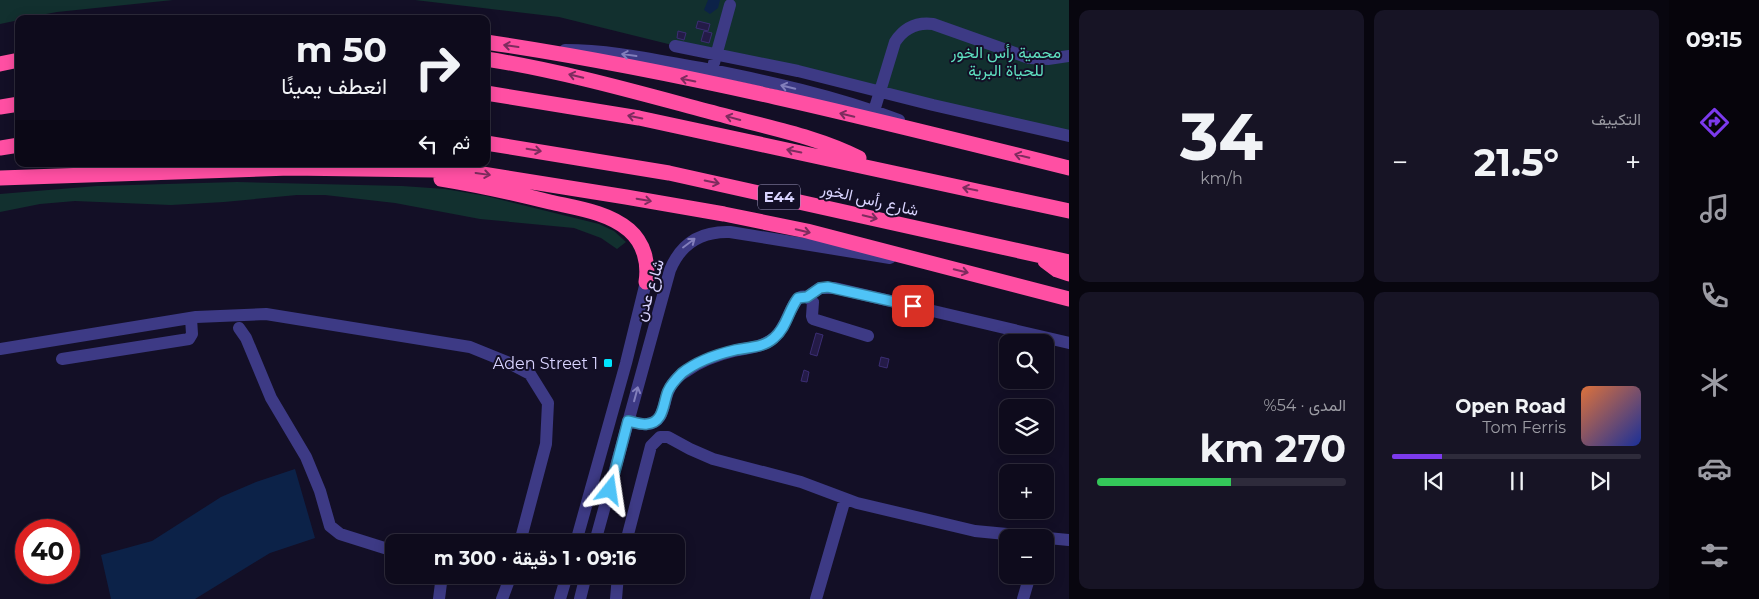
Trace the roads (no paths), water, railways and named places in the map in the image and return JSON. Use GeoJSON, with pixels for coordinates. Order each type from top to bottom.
{"type":"FeatureCollection","features":[{"type":"Feature","properties":{"kind":"highway"},"geometry":{"type":"LineString","coordinates":[[490,43],[544,51],[693,80],[934,134],[1069,168]]}},
{"type":"Feature","properties":{"kind":"highway"},"geometry":{"type":"LineString","coordinates":[[490,60],[520,64],[593,81],[814,140],[852,154],[878,169]]}},
{"type":"Feature","properties":{"kind":"highway"},"geometry":{"type":"LineString","coordinates":[[0,64],[15,61]]}},
{"type":"Feature","properties":{"kind":"highway","name":"شارع رأس الخور"},"geometry":{"type":"LineString","coordinates":[[490,94],[639,118],[1069,211]]}},
{"type":"Feature","properties":{"kind":"highway"},"geometry":{"type":"LineString","coordinates":[[0,107],[15,105]]}},
{"type":"Feature","properties":{"kind":"highway","name":"شارع رأس الخور"},"geometry":{"type":"LineString","coordinates":[[490,143],[669,173],[1069,262]]}},
{"type":"Feature","properties":{"kind":"highway"},"geometry":{"type":"LineString","coordinates":[[0,148],[15,146]]}},
{"type":"Feature","properties":{"kind":"highway"},"geometry":{"type":"LineString","coordinates":[[0,178],[75,167]]}},
{"type":"Feature","properties":{"kind":"highway"},"geometry":{"type":"LineString","coordinates":[[0,178],[290,168],[470,172],[626,196],[798,229],[1069,299]]}},
{"type":"Feature","properties":{"kind":"highway"},"geometry":{"type":"LineString","coordinates":[[382,170],[460,182],[507,192],[575,208],[611,219],[630,231],[640,244],[647,265],[646,282]]}},
{"type":"Feature","properties":{"kind":"highway"},"geometry":{"type":"LineString","coordinates":[[1033,254],[1058,270],[1069,274]]}},
{"type":"Feature","properties":{"kind":"street"},"geometry":{"type":"LineString","coordinates":[[712,70],[730,5]]}},
{"type":"Feature","properties":{"kind":"street"},"geometry":{"type":"LineString","coordinates":[[874,111],[895,42],[906,29],[922,23],[933,24],[1029,58],[1069,56]]}},
{"type":"Feature","properties":{"kind":"street"},"geometry":{"type":"LineString","coordinates":[[675,46],[798,71],[1069,136]]}},
{"type":"Feature","properties":{"kind":"street"},"geometry":{"type":"LineString","coordinates":[[544,51],[584,50],[616,53],[712,70],[811,93],[874,111],[934,134]]}},
{"type":"Feature","properties":{"kind":"street","name":"شارع عدن"},"geometry":{"type":"LineString","coordinates":[[597,534],[670,270],[679,252],[692,240],[717,232],[730,232],[875,256],[912,258]]}},
{"type":"Feature","properties":{"kind":"street","name":"شارع عدن"},"geometry":{"type":"LineString","coordinates":[[578,534],[626,363],[646,282]]}},
{"type":"Feature","properties":{"kind":"street"},"geometry":{"type":"LineString","coordinates":[[628,421],[649,424],[657,420],[662,412],[668,391],[684,372],[726,353],[754,347],[770,341],[781,330],[798,298],[807,297],[820,288],[835,288],[1069,343]]}},
{"type":"Feature","properties":{"kind":"street"},"geometry":{"type":"LineString","coordinates":[[807,297],[814,304],[813,319],[868,336]]}},
{"type":"Feature","properties":{"kind":"street"},"geometry":{"type":"LineString","coordinates":[[0,349],[191,318],[266,314],[470,346],[530,374],[548,403],[546,444],[522,534]]}},
{"type":"Feature","properties":{"kind":"street"},"geometry":{"type":"LineString","coordinates":[[62,359],[189,339],[192,330],[191,318]]}},
{"type":"Feature","properties":{"kind":"street"},"geometry":{"type":"LineString","coordinates":[[239,328],[249,345],[271,398],[306,457],[320,491],[330,526],[340,534],[385,549]]}},
{"type":"Feature","properties":{"kind":"street"},"geometry":{"type":"LineString","coordinates":[[628,534],[651,446],[656,440],[664,436],[672,438],[690,449],[713,459],[801,482],[845,499],[954,527],[999,533]]}},
{"type":"Feature","properties":{"kind":"street"},"geometry":{"type":"LineString","coordinates":[[816,599],[845,499]]}},
{"type":"Feature","properties":{"kind":"street"},"geometry":{"type":"LineString","coordinates":[[1054,538],[1069,540]]}},
{"type":"Feature","properties":{"kind":"street"},"geometry":{"type":"LineString","coordinates":[[439,599],[441,584]]}},
{"type":"Feature","properties":{"kind":"street"},"geometry":{"type":"LineString","coordinates":[[502,599],[508,584]]}},
{"type":"Feature","properties":{"kind":"street"},"geometry":{"type":"LineString","coordinates":[[560,599],[564,584]]}},
{"type":"Feature","properties":{"kind":"street"},"geometry":{"type":"LineString","coordinates":[[580,599],[584,584]]}},
{"type":"Feature","properties":{"kind":"street"},"geometry":{"type":"LineString","coordinates":[[616,599],[617,584]]}},
{"type":"Feature","properties":{"kind":"street"},"geometry":{"type":"LineString","coordinates":[[1022,599],[1027,584]]}},
{"type":"Feature","properties":{"kind":"water"},"geometry":{"type":"Polygon","coordinates":[[[708,0],[720,0],[718,8],[710,14],[704,10],[708,0]]]}},
{"type":"Feature","properties":{"kind":"water"},"geometry":{"type":"Polygon","coordinates":[[[295,469],[315,538],[270,553],[195,599],[111,599],[101,555],[152,541],[221,497],[256,482],[295,469]]]}},
{"type":"Feature","properties":{"kind":"place","name":"Aden Street 1"},"geometry":{"type":"Point","coordinates":[608,363]}},
{"type":"Feature","properties":{"kind":"park label","name":"محمية رأس الخور للحياة البرية"},"geometry":{"type":"Point","coordinates":[1006,61]}}]}
